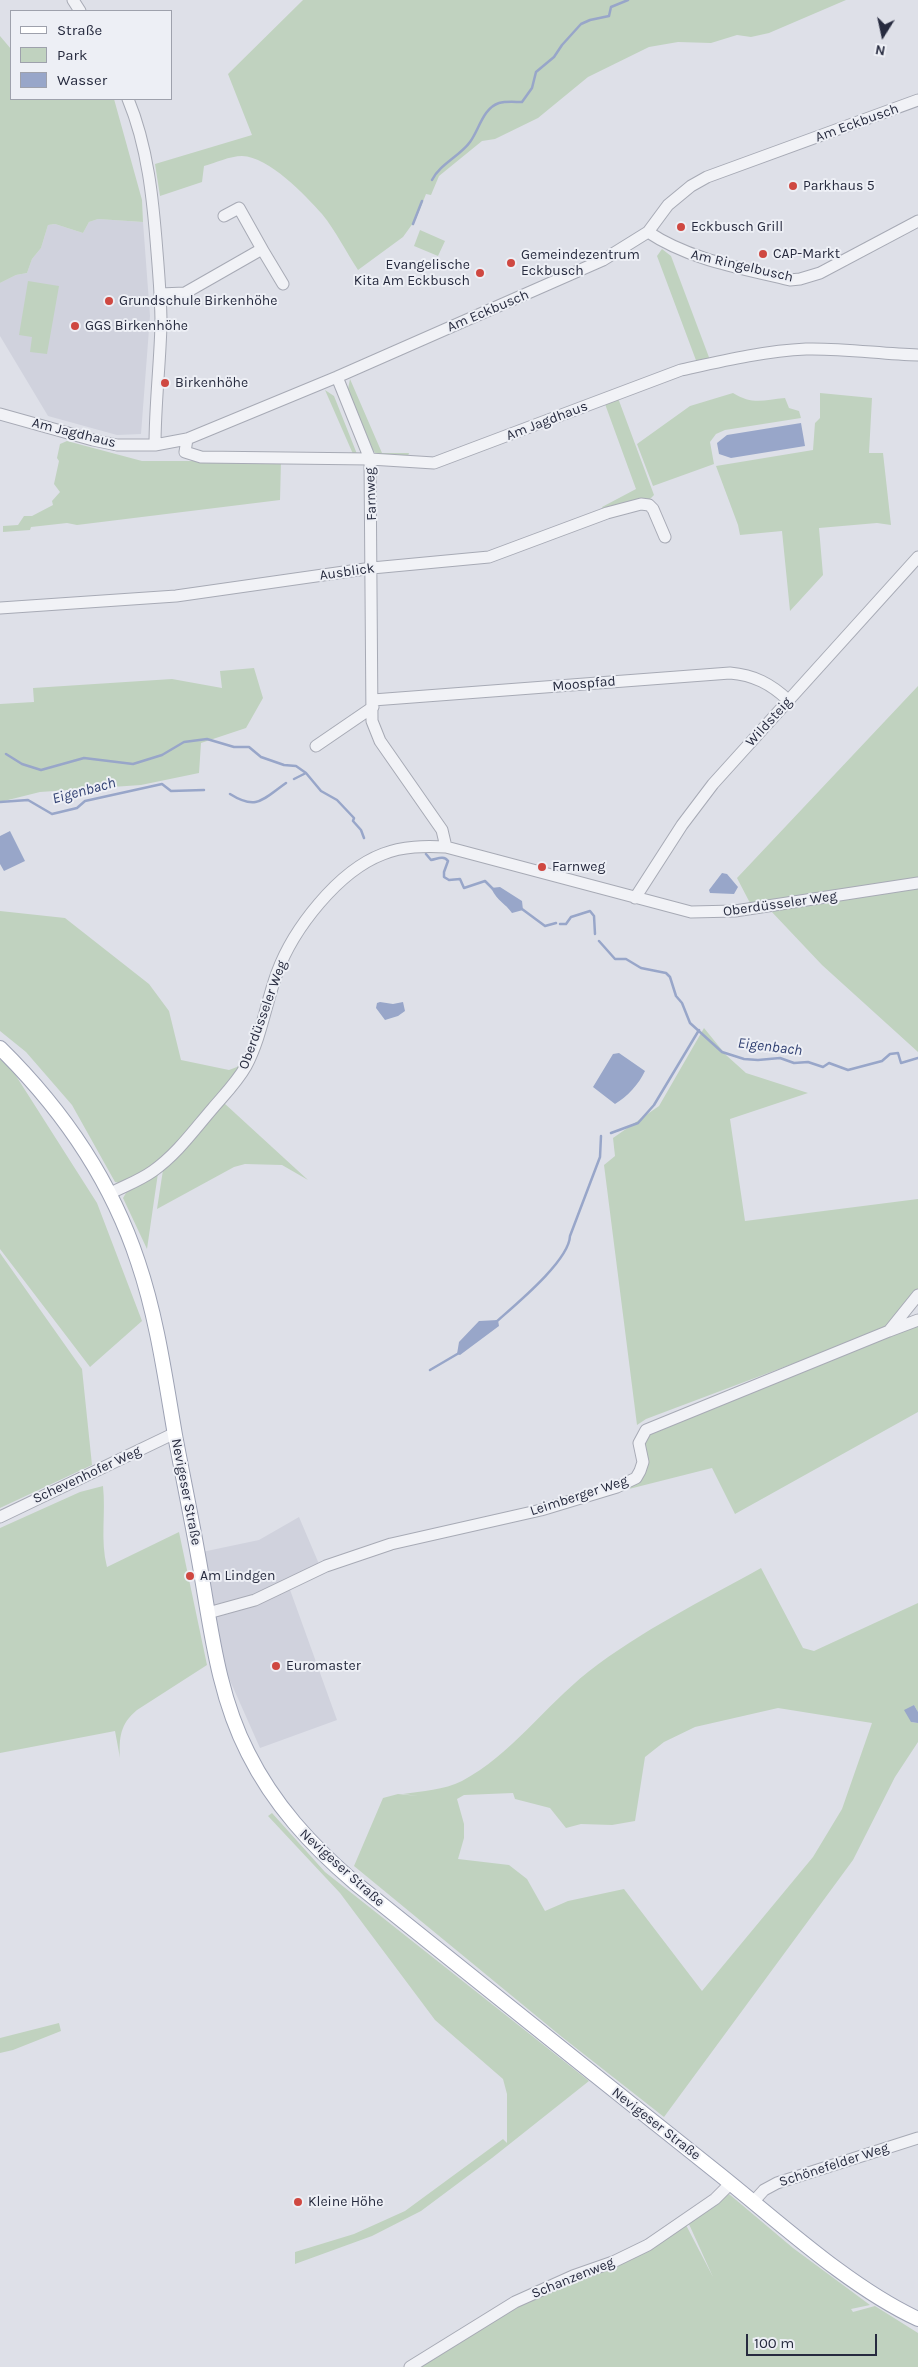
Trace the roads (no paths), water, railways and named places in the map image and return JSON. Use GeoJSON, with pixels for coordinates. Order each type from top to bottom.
{"type":"FeatureCollection","features":[{"type":"Feature","properties":{"kind":"main road","name":"Nevigeser Straße"},"geometry":{"type":"LineString","coordinates":[[0,1048],[46,1097],[67,1124],[110,1194],[138,1261],[155,1325],[208,1613],[229,1708],[247,1753],[272,1795],[303,1835],[354,1882],[754,2202],[877,2296],[918,2319]]}},
{"type":"Feature","properties":{"kind":"street"},"geometry":{"type":"LineString","coordinates":[[128,100],[140,133],[154,211],[160,294],[160,355],[155,445]]}},
{"type":"Feature","properties":{"kind":"street","name":"Am Eckbusch"},"geometry":{"type":"LineString","coordinates":[[183,440],[337,377],[604,260],[648,232],[668,206],[691,186],[707,177],[918,100]]}},
{"type":"Feature","properties":{"kind":"street"},"geometry":{"type":"LineString","coordinates":[[224,216],[239,208],[283,284]]}},
{"type":"Feature","properties":{"kind":"street","name":"Am Ringelbusch"},"geometry":{"type":"LineString","coordinates":[[648,232],[669,246],[689,254],[783,278],[800,279],[820,272],[918,221]]}},
{"type":"Feature","properties":{"kind":"street"},"geometry":{"type":"LineString","coordinates":[[160,294],[185,294],[262,249]]}},
{"type":"Feature","properties":{"kind":"street","name":"Am Jagdhaus"},"geometry":{"type":"LineString","coordinates":[[0,414],[93,440],[125,446],[155,445],[183,440],[185,452],[201,457],[370,459],[434,464],[681,370],[744,356],[814,349],[918,355]]}},
{"type":"Feature","properties":{"kind":"street","name":"Farnweg"},"geometry":{"type":"LineString","coordinates":[[337,377],[370,459],[372,721],[380,741],[442,830],[446,847]]}},
{"type":"Feature","properties":{"kind":"street","name":"Ausblick"},"geometry":{"type":"LineString","coordinates":[[0,608],[176,596],[372,568],[489,557],[607,513],[641,504],[649,505],[653,509],[665,537]]}},
{"type":"Feature","properties":{"kind":"street","name":"Wildsteig"},"geometry":{"type":"LineString","coordinates":[[635,898],[682,825],[713,784],[918,557]]}},
{"type":"Feature","properties":{"kind":"street","name":"Moospfad"},"geometry":{"type":"LineString","coordinates":[[373,704],[730,673],[742,674],[763,681],[788,700]]}},
{"type":"Feature","properties":{"kind":"street"},"geometry":{"type":"LineString","coordinates":[[316,746],[373,704]]}},
{"type":"Feature","properties":{"kind":"street","name":"Oberdüsseler Weg"},"geometry":{"type":"LineString","coordinates":[[110,1194],[145,1176],[171,1156],[241,1074],[253,1050],[278,970],[291,942],[314,910],[336,885],[350,873],[373,858],[385,853],[406,848],[446,847],[668,908],[712,913],[735,912],[918,883]]}},
{"type":"Feature","properties":{"kind":"street","name":"Leimberger Weg"},"geometry":{"type":"LineString","coordinates":[[208,1613],[255,1600],[326,1566],[391,1544],[541,1510],[617,1487],[636,1478],[640,1471],[643,1462],[639,1443],[646,1430],[888,1331],[918,1295]]}},
{"type":"Feature","properties":{"kind":"street"},"geometry":{"type":"LineString","coordinates":[[888,1331],[918,1320]]}},
{"type":"Feature","properties":{"kind":"street","name":"Schevenhofer Weg"},"geometry":{"type":"LineString","coordinates":[[0,1517],[175,1433]]}},
{"type":"Feature","properties":{"kind":"street","name":"Schönefelder Weg"},"geometry":{"type":"LineString","coordinates":[[754,2202],[764,2190],[777,2183],[918,2138]]}},
{"type":"Feature","properties":{"kind":"street","name":"Schanzenweg"},"geometry":{"type":"LineString","coordinates":[[410,2367],[515,2302],[573,2276],[613,2262],[648,2244],[715,2199],[731,2184]]}},
{"type":"Feature","properties":{"kind":"water"},"geometry":{"type":"Polygon","coordinates":[[[801,423],[805,446],[731,458],[719,454],[717,443],[727,435],[801,423]]]}},
{"type":"Feature","properties":{"kind":"water"},"geometry":{"type":"Polygon","coordinates":[[[10,831],[25,861],[4,871],[0,864],[0,836],[10,831]]]}},
{"type":"Feature","properties":{"kind":"water"},"geometry":{"type":"Polygon","coordinates":[[[722,873],[727,874],[738,887],[734,894],[710,893],[709,890],[722,873]]]}},
{"type":"Feature","properties":{"kind":"water"},"geometry":{"type":"Polygon","coordinates":[[[500,887],[522,901],[523,910],[512,913],[491,888],[500,887]]]}},
{"type":"Feature","properties":{"kind":"water"},"geometry":{"type":"Polygon","coordinates":[[[403,1002],[405,1011],[398,1016],[385,1020],[376,1008],[377,1003],[393,1004],[403,1002]]]}},
{"type":"Feature","properties":{"kind":"water"},"geometry":{"type":"Polygon","coordinates":[[[619,1053],[645,1071],[632,1090],[615,1104],[593,1087],[613,1054],[619,1053]]]}},
{"type":"Feature","properties":{"kind":"water"},"geometry":{"type":"Polygon","coordinates":[[[498,1320],[499,1326],[460,1355],[457,1354],[459,1342],[479,1321],[498,1320]]]}},
{"type":"Feature","properties":{"kind":"water"},"geometry":{"type":"Polygon","coordinates":[[[914,1705],[918,1712],[918,1723],[911,1722],[904,1710],[914,1705]]]}},
{"type":"Feature","properties":{"kind":"waterway"},"geometry":{"type":"LineString","coordinates":[[432,180],[440,169],[466,147],[489,110],[502,102],[522,102],[532,88],[536,72],[554,57],[581,24],[609,16],[611,7],[628,0]]}},
{"type":"Feature","properties":{"kind":"waterway"},"geometry":{"type":"LineString","coordinates":[[413,224],[422,201]]}},
{"type":"Feature","properties":{"kind":"waterway"},"geometry":{"type":"LineString","coordinates":[[6,754],[22,764],[41,770],[84,758],[133,764],[162,755],[184,742],[207,739],[234,747],[249,747],[261,757],[284,765],[296,766],[306,773]]}},
{"type":"Feature","properties":{"kind":"waterway","name":"Eigenbach"},"geometry":{"type":"LineString","coordinates":[[294,779],[306,773],[321,791],[337,800],[354,818],[353,821],[361,830],[364,838]]}},
{"type":"Feature","properties":{"kind":"waterway","name":"Eigenbach"},"geometry":{"type":"LineString","coordinates":[[230,794],[247,802],[260,801],[286,783]]}},
{"type":"Feature","properties":{"kind":"waterway","name":"Eigenbach"},"geometry":{"type":"LineString","coordinates":[[0,802],[28,800],[52,814],[77,808],[85,801],[162,784],[171,791],[204,790]]}},
{"type":"Feature","properties":{"kind":"waterway","name":"Eigenbach"},"geometry":{"type":"LineString","coordinates":[[426,854],[431,860],[446,859],[448,861],[444,877],[449,880],[460,879],[464,888],[485,881],[493,889]]}},
{"type":"Feature","properties":{"kind":"waterway","name":"Eigenbach"},"geometry":{"type":"LineString","coordinates":[[522,909],[545,926],[556,923]]}},
{"type":"Feature","properties":{"kind":"waterway","name":"Eigenbach"},"geometry":{"type":"LineString","coordinates":[[560,924],[566,924],[571,917],[590,911],[594,916],[595,934]]}},
{"type":"Feature","properties":{"kind":"waterway","name":"Eigenbach"},"geometry":{"type":"LineString","coordinates":[[599,941],[615,959],[626,959],[641,968],[666,973],[670,977],[676,996],[682,1003],[690,1023],[722,1052],[744,1059],[780,1058],[794,1063],[808,1062],[823,1067],[829,1063],[848,1070],[882,1061],[890,1054],[898,1053],[901,1063],[918,1058]]}},
{"type":"Feature","properties":{"kind":"waterway"},"geometry":{"type":"LineString","coordinates":[[611,1133],[638,1123],[654,1105],[699,1030]]}},
{"type":"Feature","properties":{"kind":"waterway"},"geometry":{"type":"LineString","coordinates":[[496,1322],[528,1294],[561,1258],[600,1157],[601,1136]]}},
{"type":"Feature","properties":{"kind":"waterway"},"geometry":{"type":"LineString","coordinates":[[430,1370],[459,1353]]}},
{"type":"Feature","properties":{"kind":"place","name":"Parkhaus 5"},"geometry":{"type":"Point","coordinates":[793,186]}},
{"type":"Feature","properties":{"kind":"place","name":"Eckbusch Grill"},"geometry":{"type":"Point","coordinates":[681,227]}},
{"type":"Feature","properties":{"kind":"place","name":"CAP-Markt"},"geometry":{"type":"Point","coordinates":[763,254]}},
{"type":"Feature","properties":{"kind":"place","name":"Gemeindezentrum Eckbusch"},"geometry":{"type":"Point","coordinates":[511,263]}},
{"type":"Feature","properties":{"kind":"place","name":"Evangelische Kita Am Eckbusch"},"geometry":{"type":"Point","coordinates":[480,273]}},
{"type":"Feature","properties":{"kind":"place","name":"Grundschule Birkenhöhe"},"geometry":{"type":"Point","coordinates":[109,301]}},
{"type":"Feature","properties":{"kind":"place","name":"GGS Birkenhöhe"},"geometry":{"type":"Point","coordinates":[75,326]}},
{"type":"Feature","properties":{"kind":"place","name":"Birkenhöhe"},"geometry":{"type":"Point","coordinates":[165,383]}},
{"type":"Feature","properties":{"kind":"place","name":"Farnweg"},"geometry":{"type":"Point","coordinates":[542,867]}},
{"type":"Feature","properties":{"kind":"place","name":"Am Lindgen"},"geometry":{"type":"Point","coordinates":[190,1576]}},
{"type":"Feature","properties":{"kind":"place","name":"Euromaster"},"geometry":{"type":"Point","coordinates":[276,1666]}},
{"type":"Feature","properties":{"kind":"place","name":"Kleine Höhe"},"geometry":{"type":"Point","coordinates":[298,2202]}}]}
